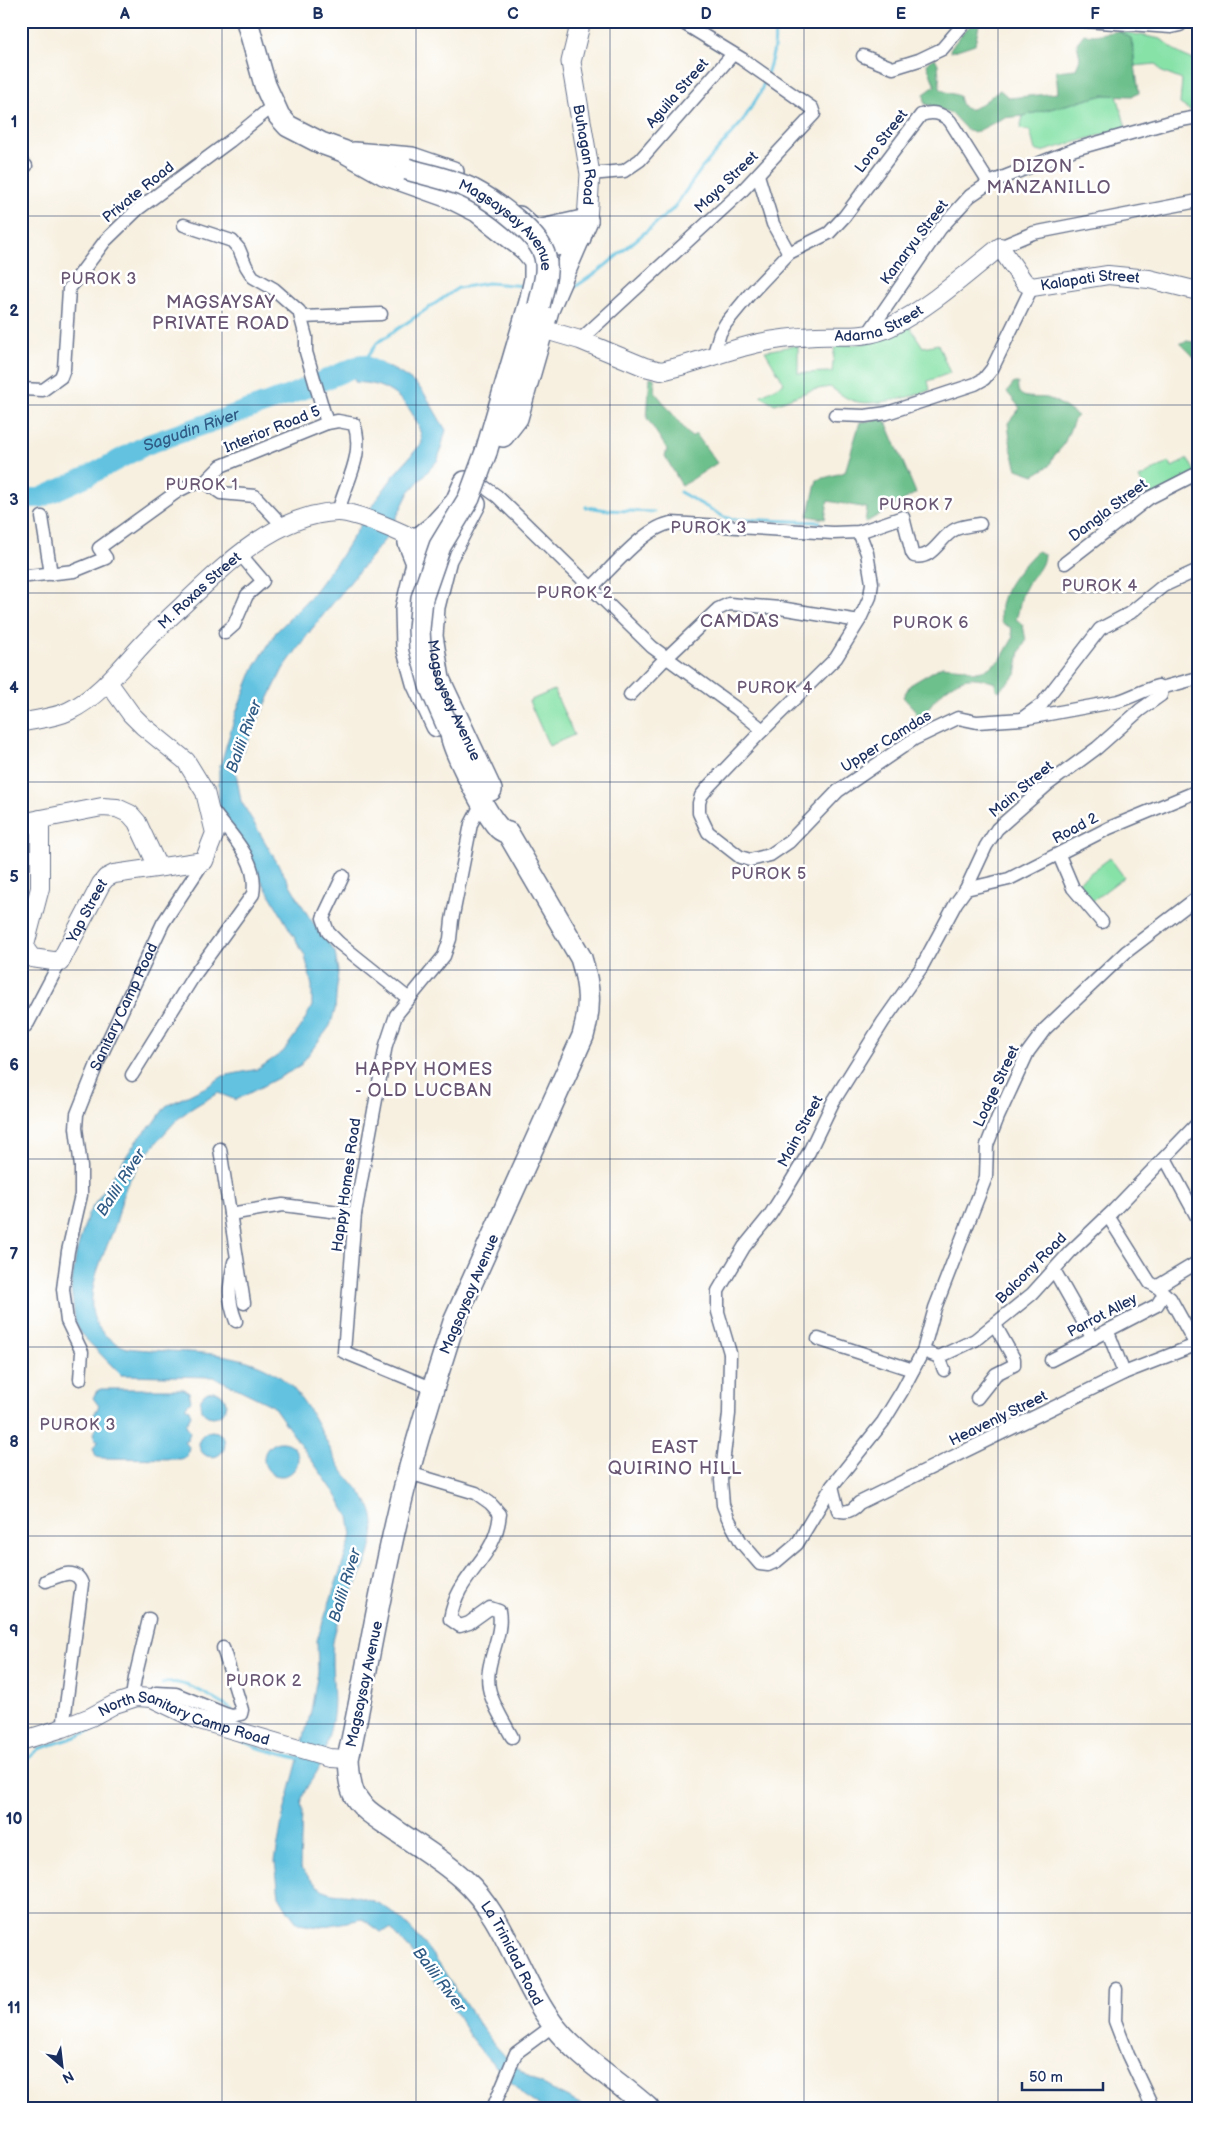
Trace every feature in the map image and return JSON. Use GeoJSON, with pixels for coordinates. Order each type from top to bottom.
{"type":"FeatureCollection","features":[{"type":"Feature","properties":{"kind":"highway","name":"Magsaysay Avenue"},"geometry":{"type":"LineString","coordinates":[[247,21],[265,85],[278,116],[290,128],[320,143],[343,151],[472,189],[494,204],[533,236],[543,251],[546,263],[545,280],[528,350],[483,486],[458,538],[421,552],[434,607],[432,636],[440,679],[486,780],[508,822],[508,833],[581,958],[588,982],[588,1014],[583,1036],[454,1322],[409,1473],[395,1528],[348,1759],[349,1782],[354,1795],[365,1810]]}},
{"type":"Feature","properties":{"kind":"highway","name":"Magsaysay Avenue"},"geometry":{"type":"LineString","coordinates":[[343,151],[412,158],[470,178],[488,190],[532,229],[576,234]]}},
{"type":"Feature","properties":{"kind":"highway","name":"Magsaysay Avenue"},"geometry":{"type":"LineString","coordinates":[[343,151],[384,174],[449,197],[477,211],[526,250],[535,262],[539,312],[505,380],[503,422],[486,452],[469,498],[440,546],[422,598],[419,630],[420,648],[430,686],[452,739],[498,828],[508,833]]}},
{"type":"Feature","properties":{"kind":"highway"},"geometry":{"type":"LineString","coordinates":[[526,250],[576,234]]}},
{"type":"Feature","properties":{"kind":"highway"},"geometry":{"type":"LineString","coordinates":[[535,275],[576,234]]}},
{"type":"Feature","properties":{"kind":"highway","name":"Buhagan Road"},"geometry":{"type":"LineString","coordinates":[[539,312],[558,285],[576,234]]}},
{"type":"Feature","properties":{"kind":"highway"},"geometry":{"type":"LineString","coordinates":[[503,422],[518,418],[539,312]]}},
{"type":"Feature","properties":{"kind":"highway"},"geometry":{"type":"LineString","coordinates":[[452,739],[443,739],[417,683],[406,648],[406,609],[421,552],[419,538],[433,527],[456,502],[483,437],[490,410],[505,380]]}},
{"type":"Feature","properties":{"kind":"highway"},"geometry":{"type":"LineString","coordinates":[[433,527],[432,538],[440,544],[447,544],[458,538]]}},
{"type":"Feature","properties":{"kind":"highway","name":"La Trinidad Road"},"geometry":{"type":"LineString","coordinates":[[365,1810],[447,1866],[473,1888],[493,1916],[535,1996],[554,2025],[590,2061],[648,2108]]}},
{"type":"Feature","properties":{"kind":"main road","name":"Buhagan Road"},"geometry":{"type":"LineString","coordinates":[[576,234],[590,174],[571,62],[581,21]]}},
{"type":"Feature","properties":{"kind":"street","name":"Aguila Street"},"geometry":{"type":"LineString","coordinates":[[590,174],[624,171],[640,160],[733,54],[680,21]]}},
{"type":"Feature","properties":{"kind":"street"},"geometry":{"type":"LineString","coordinates":[[863,56],[893,68],[919,60],[942,49],[966,21]]}},
{"type":"Feature","properties":{"kind":"street"},"geometry":{"type":"LineString","coordinates":[[1086,21],[1171,27],[1180,26],[1182,21]]}},
{"type":"Feature","properties":{"kind":"street","name":"Maya Street"},"geometry":{"type":"LineString","coordinates":[[580,340],[758,175],[814,114],[812,108],[733,54]]}},
{"type":"Feature","properties":{"kind":"street","name":"Private Road"},"geometry":{"type":"LineString","coordinates":[[21,389],[43,390],[61,377],[64,369],[69,289],[105,241],[138,209],[230,141],[274,105]]}},
{"type":"Feature","properties":{"kind":"street","name":"Loro Street"},"geometry":{"type":"LineString","coordinates":[[713,357],[720,333],[726,322],[789,253],[829,232],[844,217],[921,115],[928,113],[943,115],[950,121],[989,183]]}},
{"type":"Feature","properties":{"kind":"street","name":"Kanaryu Street"},"geometry":{"type":"LineString","coordinates":[[867,334],[940,229],[970,196],[989,183],[1076,149],[1170,122],[1198,117]]}},
{"type":"Feature","properties":{"kind":"street"},"geometry":{"type":"LineString","coordinates":[[758,175],[773,224],[789,253]]}},
{"type":"Feature","properties":{"kind":"street","name":"Adarna Street"},"geometry":{"type":"LineString","coordinates":[[539,312],[580,340],[645,367],[661,371],[759,343],[786,339],[867,334],[889,328],[947,290],[1000,247],[1033,233],[1198,201]]}},
{"type":"Feature","properties":{"kind":"street"},"geometry":{"type":"LineString","coordinates":[[184,225],[232,241],[239,249],[253,278],[274,289],[299,311],[306,337],[306,352],[327,423]]}},
{"type":"Feature","properties":{"kind":"street","name":"Kalapati Street"},"geometry":{"type":"LineString","coordinates":[[1000,247],[1024,282],[1032,288],[1108,275],[1149,279],[1198,291]]}},
{"type":"Feature","properties":{"kind":"street"},"geometry":{"type":"LineString","coordinates":[[835,415],[865,416],[887,413],[940,396],[984,378],[992,369],[1032,288]]}},
{"type":"Feature","properties":{"kind":"street"},"geometry":{"type":"LineString","coordinates":[[301,317],[381,314]]}},
{"type":"Feature","properties":{"kind":"street","name":"Interior Road 5"},"geometry":{"type":"LineString","coordinates":[[28,576],[74,571],[106,558],[99,548],[166,498],[190,485],[205,482],[221,466],[327,423],[338,421],[354,424],[359,437],[358,454],[338,512]]}},
{"type":"Feature","properties":{"kind":"street","name":"Dangla Street"},"geometry":{"type":"LineString","coordinates":[[1065,563],[1149,498],[1198,473]]}},
{"type":"Feature","properties":{"kind":"street"},"geometry":{"type":"LineString","coordinates":[[205,482],[221,493],[255,496],[283,526]]}},
{"type":"Feature","properties":{"kind":"street"},"geometry":{"type":"LineString","coordinates":[[483,486],[496,496],[592,587],[634,630],[666,658],[763,730],[836,658],[859,621],[870,596],[872,583],[867,552],[859,532]]}},
{"type":"Feature","properties":{"kind":"street","name":"M. Roxas Street"},"geometry":{"type":"LineString","coordinates":[[21,723],[68,712],[108,682],[156,631],[220,570],[240,554],[283,526],[311,517],[338,512],[363,516],[421,552]]}},
{"type":"Feature","properties":{"kind":"street"},"geometry":{"type":"LineString","coordinates":[[42,517],[51,574]]}},
{"type":"Feature","properties":{"kind":"street"},"geometry":{"type":"LineString","coordinates":[[592,587],[649,532],[662,524],[677,523],[834,533],[859,532],[903,517],[914,556],[927,555],[946,535],[957,528],[980,524]]}},
{"type":"Feature","properties":{"kind":"street"},"geometry":{"type":"LineString","coordinates":[[225,633],[234,625],[247,595],[263,581],[240,554]]}},
{"type":"Feature","properties":{"kind":"street"},"geometry":{"type":"LineString","coordinates":[[1022,719],[1042,704],[1100,629],[1130,614],[1163,586],[1198,570]]}},
{"type":"Feature","properties":{"kind":"street"},"geometry":{"type":"LineString","coordinates":[[630,695],[718,609],[729,604],[780,608],[859,621]]}},
{"type":"Feature","properties":{"kind":"street","name":"Upper Camdas"},"geometry":{"type":"LineString","coordinates":[[763,730],[708,786],[699,804],[700,813],[708,832],[740,857],[750,860],[770,855],[789,842],[838,792],[886,757],[941,725],[958,718],[978,722],[1022,719],[1119,702],[1151,688],[1158,686],[1161,688],[1198,678]]}},
{"type":"Feature","properties":{"kind":"street","name":"Sanitary Camp Road"},"geometry":{"type":"LineString","coordinates":[[80,1379],[82,1352],[67,1321],[62,1289],[68,1251],[81,1196],[81,1168],[76,1128],[77,1114],[97,1064],[163,923],[204,861],[215,833],[205,792],[186,761],[142,726],[108,682]]}},
{"type":"Feature","properties":{"kind":"street","name":"Main Street"},"geometry":{"type":"LineString","coordinates":[[832,1486],[797,1544],[785,1556],[768,1565],[756,1561],[733,1529],[723,1505],[721,1480],[729,1414],[730,1353],[718,1312],[718,1291],[744,1247],[770,1215],[789,1185],[809,1152],[834,1102],[883,1022],[922,968],[956,903],[966,889],[986,846],[997,829],[1028,800],[1097,748],[1161,694],[1161,688]]}},
{"type":"Feature","properties":{"kind":"street","name":"Road 2"},"geometry":{"type":"LineString","coordinates":[[966,889],[1009,879],[1141,813],[1198,791]]}},
{"type":"Feature","properties":{"kind":"street","name":"Happy Homes Road"},"geometry":{"type":"LineString","coordinates":[[434,1389],[344,1352],[355,1214],[386,1045],[396,1015],[444,956],[450,939],[452,920],[472,824],[483,801]]}},
{"type":"Feature","properties":{"kind":"street"},"geometry":{"type":"LineString","coordinates":[[21,823],[102,807],[118,808],[130,814],[137,822],[158,867]]}},
{"type":"Feature","properties":{"kind":"street"},"geometry":{"type":"LineString","coordinates":[[132,1075],[193,977],[253,894],[255,884],[251,865],[244,852],[210,807]]}},
{"type":"Feature","properties":{"kind":"street"},"geometry":{"type":"LineString","coordinates":[[40,819],[40,888],[25,945],[32,958],[60,962]]}},
{"type":"Feature","properties":{"kind":"street"},"geometry":{"type":"LineString","coordinates":[[1059,855],[1073,888],[1102,922]]}},
{"type":"Feature","properties":{"kind":"street","name":"Yap Street"},"geometry":{"type":"LineString","coordinates":[[21,1031],[28,1023],[101,884],[106,878],[114,874],[204,861]]}},
{"type":"Feature","properties":{"kind":"street"},"geometry":{"type":"LineString","coordinates":[[343,876],[323,918],[328,932],[409,999]]}},
{"type":"Feature","properties":{"kind":"street","name":"Lodge Street"},"geometry":{"type":"LineString","coordinates":[[923,1351],[935,1308],[986,1177],[987,1145],[998,1116],[1028,1052],[1045,1028],[1126,952],[1198,897]]}},
{"type":"Feature","properties":{"kind":"street","name":"Balcony Road"},"geometry":{"type":"LineString","coordinates":[[939,1357],[975,1340],[1032,1294],[1070,1252],[1198,1124]]}},
{"type":"Feature","properties":{"kind":"street"},"geometry":{"type":"LineString","coordinates":[[220,1149],[235,1257],[244,1303]]}},
{"type":"Feature","properties":{"kind":"street"},"geometry":{"type":"LineString","coordinates":[[1165,1158],[1198,1219]]}},
{"type":"Feature","properties":{"kind":"street"},"geometry":{"type":"LineString","coordinates":[[230,1214],[283,1205],[355,1214]]}},
{"type":"Feature","properties":{"kind":"street"},"geometry":{"type":"LineString","coordinates":[[1108,1216],[1150,1283],[1170,1298],[1197,1344]]}},
{"type":"Feature","properties":{"kind":"street"},"geometry":{"type":"LineString","coordinates":[[235,1257],[229,1285],[229,1304],[236,1322]]}},
{"type":"Feature","properties":{"kind":"street","name":"Parrot Alley"},"geometry":{"type":"LineString","coordinates":[[1051,1360],[1157,1305],[1161,1290],[1198,1262]]}},
{"type":"Feature","properties":{"kind":"street"},"geometry":{"type":"LineString","coordinates":[[1054,1270],[1093,1339]]}},
{"type":"Feature","properties":{"kind":"street"},"geometry":{"type":"LineString","coordinates":[[978,1398],[996,1374],[1014,1365],[1014,1359],[995,1325]]}},
{"type":"Feature","properties":{"kind":"street"},"geometry":{"type":"LineString","coordinates":[[1108,1332],[1124,1373]]}},
{"type":"Feature","properties":{"kind":"street"},"geometry":{"type":"LineString","coordinates":[[818,1339],[913,1370]]}},
{"type":"Feature","properties":{"kind":"street","name":"Heavenly Street"},"geometry":{"type":"LineString","coordinates":[[832,1486],[838,1510],[843,1512],[852,1510],[860,1503],[1124,1373],[1197,1344]]}},
{"type":"Feature","properties":{"kind":"street"},"geometry":{"type":"LineString","coordinates":[[832,1486],[884,1422],[923,1351],[939,1357],[944,1370]]}},
{"type":"Feature","properties":{"kind":"street"},"geometry":{"type":"LineString","coordinates":[[409,1473],[476,1493],[490,1503],[500,1514],[498,1532],[488,1552],[460,1590],[450,1619],[460,1626],[469,1623],[490,1608],[499,1611],[501,1622],[489,1672],[488,1688],[512,1737]]}},
{"type":"Feature","properties":{"kind":"street"},"geometry":{"type":"LineString","coordinates":[[46,1581],[66,1572],[75,1575],[82,1584],[63,1728]]}},
{"type":"Feature","properties":{"kind":"street"},"geometry":{"type":"LineString","coordinates":[[132,1698],[149,1619]]}},
{"type":"Feature","properties":{"kind":"street"},"geometry":{"type":"LineString","coordinates":[[152,1698],[156,1693],[176,1694],[225,1714],[232,1716],[241,1714],[242,1710],[223,1648]]}},
{"type":"Feature","properties":{"kind":"street","name":"North Sanitary Camp Road"},"geometry":{"type":"LineString","coordinates":[[21,1741],[63,1728],[132,1698],[152,1698],[196,1720],[325,1757],[348,1759]]}},
{"type":"Feature","properties":{"kind":"street"},"geometry":{"type":"LineString","coordinates":[[1116,1989],[1115,2021],[1128,2055],[1153,2108]]}},
{"type":"Feature","properties":{"kind":"street"},"geometry":{"type":"LineString","coordinates":[[493,2108],[516,2053],[554,2025]]}},
{"type":"Feature","properties":{"kind":"green space"},"geometry":{"type":"Polygon","coordinates":[[[975,23],[979,25],[975,44],[951,52],[950,49],[966,29],[975,23]]]}},
{"type":"Feature","properties":{"kind":"green space"},"geometry":{"type":"Polygon","coordinates":[[[1118,31],[1161,39],[1180,54],[1198,62],[1198,111],[1191,111],[1180,104],[1182,80],[1162,72],[1156,64],[1134,66],[1131,38],[1118,31]]]}},
{"type":"Feature","properties":{"kind":"green space"},"geometry":{"type":"Polygon","coordinates":[[[1118,31],[1131,38],[1139,93],[1132,96],[1104,95],[1023,116],[1003,118],[974,133],[965,128],[951,113],[925,104],[924,94],[935,86],[927,65],[929,61],[935,58],[938,64],[940,88],[959,96],[962,105],[966,109],[971,109],[1000,90],[1009,98],[1058,93],[1056,71],[1076,69],[1080,58],[1077,43],[1084,34],[1094,35],[1118,31]]]}},
{"type":"Feature","properties":{"kind":"green space"},"geometry":{"type":"Polygon","coordinates":[[[1104,95],[1117,95],[1126,128],[1041,152],[1035,150],[1030,131],[1020,129],[1023,116],[1104,95]]]}},
{"type":"Feature","properties":{"kind":"green space"},"geometry":{"type":"Polygon","coordinates":[[[910,327],[923,347],[938,344],[950,373],[928,381],[930,390],[913,396],[871,403],[851,400],[830,387],[812,390],[775,404],[760,396],[784,383],[765,351],[798,345],[798,373],[832,372],[835,344],[874,342],[910,327]]]}},
{"type":"Feature","properties":{"kind":"green space"},"geometry":{"type":"Polygon","coordinates":[[[1187,341],[1198,343],[1198,361],[1180,343],[1187,341]]]}},
{"type":"Feature","properties":{"kind":"green space"},"geometry":{"type":"Polygon","coordinates":[[[650,377],[654,378],[655,392],[691,437],[696,434],[717,463],[682,486],[665,456],[667,449],[647,418],[650,377]]]}},
{"type":"Feature","properties":{"kind":"green space"},"geometry":{"type":"Polygon","coordinates":[[[1014,383],[1018,383],[1018,389],[1023,396],[1051,399],[1078,416],[1074,420],[1063,446],[1054,456],[1049,466],[1034,475],[1017,469],[1011,448],[1008,423],[1020,408],[1007,392],[1014,383]]]}},
{"type":"Feature","properties":{"kind":"green space"},"geometry":{"type":"Polygon","coordinates":[[[885,419],[916,493],[865,523],[867,508],[828,501],[825,519],[808,516],[817,480],[845,472],[860,422],[885,419]]]}},
{"type":"Feature","properties":{"kind":"green space"},"geometry":{"type":"Polygon","coordinates":[[[1188,459],[1197,476],[1151,501],[1139,478],[1169,462],[1172,467],[1188,459]]]}},
{"type":"Feature","properties":{"kind":"green space"},"geometry":{"type":"Polygon","coordinates":[[[1037,551],[1044,554],[1042,564],[1023,593],[1016,619],[1023,625],[1026,641],[1020,651],[1016,675],[999,691],[996,689],[995,683],[979,678],[968,678],[954,683],[940,694],[928,708],[923,722],[917,719],[915,710],[903,697],[910,685],[942,666],[965,668],[973,672],[987,669],[1001,659],[1013,638],[1011,628],[1001,622],[1000,611],[1005,592],[1016,574],[1037,551]]]}},
{"type":"Feature","properties":{"kind":"green space"},"geometry":{"type":"Polygon","coordinates":[[[554,690],[574,735],[549,746],[529,701],[554,690]]]}},
{"type":"Feature","properties":{"kind":"green space"},"geometry":{"type":"Polygon","coordinates":[[[1110,858],[1124,877],[1091,902],[1077,883],[1110,858]]]}},
{"type":"Feature","properties":{"kind":"water","name":"Balili River"},"geometry":{"type":"Polygon","coordinates":[[[357,355],[403,375],[424,393],[446,430],[438,460],[409,492],[387,537],[311,630],[283,669],[235,767],[241,801],[309,917],[335,952],[338,971],[335,1010],[330,1026],[299,1067],[236,1100],[218,1093],[184,1114],[161,1137],[135,1171],[126,1187],[115,1226],[95,1281],[92,1297],[93,1312],[98,1326],[109,1338],[127,1348],[195,1352],[240,1359],[261,1366],[281,1377],[303,1401],[315,1419],[339,1465],[367,1501],[373,1517],[372,1541],[364,1568],[335,1632],[332,1654],[334,1711],[319,1769],[305,1791],[301,1803],[300,1868],[325,1891],[365,1898],[378,1903],[402,1920],[432,1954],[483,2030],[513,2064],[540,2083],[588,2108],[542,2108],[523,2095],[470,2037],[429,1971],[391,1929],[381,1932],[363,1919],[320,1927],[298,1924],[288,1911],[279,1896],[275,1861],[283,1816],[311,1711],[318,1672],[317,1640],[352,1535],[349,1517],[335,1493],[273,1406],[214,1377],[121,1375],[80,1333],[75,1320],[71,1289],[76,1254],[88,1214],[139,1137],[154,1123],[166,1106],[208,1086],[223,1076],[258,1069],[283,1052],[301,1027],[312,1006],[312,986],[305,956],[241,845],[219,817],[219,770],[236,713],[253,670],[276,632],[307,601],[341,556],[374,503],[398,470],[422,443],[421,434],[414,416],[403,401],[379,386],[355,382],[351,364],[357,355]]]}},
{"type":"Feature","properties":{"kind":"water"},"geometry":{"type":"Polygon","coordinates":[[[101,1389],[184,1389],[189,1392],[191,1401],[185,1407],[189,1409],[191,1415],[185,1423],[190,1432],[188,1439],[184,1441],[189,1447],[187,1456],[181,1459],[96,1457],[93,1448],[99,1441],[95,1439],[93,1433],[99,1424],[95,1422],[93,1416],[99,1406],[93,1398],[96,1392],[101,1389]]]}},
{"type":"Feature","properties":{"kind":"water"},"geometry":{"type":"Polygon","coordinates":[[[213,1391],[222,1395],[226,1404],[222,1413],[213,1417],[204,1413],[200,1404],[204,1395],[213,1391]]]}},
{"type":"Feature","properties":{"kind":"water"},"geometry":{"type":"Polygon","coordinates":[[[212,1431],[221,1435],[225,1444],[221,1453],[212,1457],[203,1453],[199,1444],[203,1435],[212,1431]]]}},
{"type":"Feature","properties":{"kind":"water"},"geometry":{"type":"Polygon","coordinates":[[[281,1442],[288,1443],[293,1447],[297,1452],[297,1466],[293,1471],[288,1475],[281,1476],[274,1475],[269,1471],[265,1466],[264,1459],[265,1452],[269,1447],[274,1443],[281,1442]]]}},
{"type":"Feature","properties":{"kind":"waterway"},"geometry":{"type":"LineString","coordinates":[[767,74],[775,41],[772,21]]}},
{"type":"Feature","properties":{"kind":"waterway"},"geometry":{"type":"LineString","coordinates":[[564,289],[572,289],[600,270],[673,209],[702,168],[742,122],[760,93],[765,80]]}},
{"type":"Feature","properties":{"kind":"waterway"},"geometry":{"type":"LineString","coordinates":[[365,360],[377,343],[458,288],[488,283],[526,286]]}},
{"type":"Feature","properties":{"kind":"waterway","name":"Sagudin River"},"geometry":{"type":"LineString","coordinates":[[21,498],[40,498],[88,476],[146,445],[287,396],[362,364],[375,371]]}},
{"type":"Feature","properties":{"kind":"waterway"},"geometry":{"type":"LineString","coordinates":[[680,492],[724,517],[733,519],[820,522]]}},
{"type":"Feature","properties":{"kind":"waterway"},"geometry":{"type":"LineString","coordinates":[[586,507],[654,512]]}},
{"type":"Feature","properties":{"kind":"waterway"},"geometry":{"type":"LineString","coordinates":[[162,1684],[179,1683],[188,1686],[216,1699],[231,1709],[232,1712]]}},
{"type":"Feature","properties":{"kind":"waterway"},"geometry":{"type":"LineString","coordinates":[[21,1765],[39,1749],[81,1735],[102,1725],[120,1710]]}},
{"type":"Feature","properties":{"kind":"waterway"},"geometry":{"type":"LineString","coordinates":[[240,1740],[255,1747],[300,1759]]}},
{"type":"Feature","properties":{"kind":"district","name":"DIZON - MANZANILLO"},"geometry":{"type":"Point","coordinates":[1049,176]}},
{"type":"Feature","properties":{"kind":"district","name":"PUROK 3"},"geometry":{"type":"Point","coordinates":[99,278]}},
{"type":"Feature","properties":{"kind":"district","name":"MAGSAYSAY PRIVATE ROAD"},"geometry":{"type":"Point","coordinates":[221,312]}},
{"type":"Feature","properties":{"kind":"district","name":"PUROK 1"},"geometry":{"type":"Point","coordinates":[202,484]}},
{"type":"Feature","properties":{"kind":"district","name":"PUROK 7"},"geometry":{"type":"Point","coordinates":[916,504]}},
{"type":"Feature","properties":{"kind":"district","name":"PUROK 3"},"geometry":{"type":"Point","coordinates":[709,527]}},
{"type":"Feature","properties":{"kind":"district","name":"PUROK 4"},"geometry":{"type":"Point","coordinates":[1100,585]}},
{"type":"Feature","properties":{"kind":"district","name":"PUROK 2"},"geometry":{"type":"Point","coordinates":[575,592]}},
{"type":"Feature","properties":{"kind":"district","name":"CAMDAS"},"geometry":{"type":"Point","coordinates":[740,621]}},
{"type":"Feature","properties":{"kind":"district","name":"PUROK 6"},"geometry":{"type":"Point","coordinates":[931,622]}},
{"type":"Feature","properties":{"kind":"district","name":"PUROK 4"},"geometry":{"type":"Point","coordinates":[775,687]}},
{"type":"Feature","properties":{"kind":"district","name":"PUROK 5"},"geometry":{"type":"Point","coordinates":[769,873]}},
{"type":"Feature","properties":{"kind":"district","name":"HAPPY HOMES - OLD LUCBAN"},"geometry":{"type":"Point","coordinates":[424,1079]}},
{"type":"Feature","properties":{"kind":"district","name":"PUROK 3"},"geometry":{"type":"Point","coordinates":[78,1424]}},
{"type":"Feature","properties":{"kind":"district","name":"EAST QUIRINO HILL"},"geometry":{"type":"Point","coordinates":[675,1457]}},
{"type":"Feature","properties":{"kind":"district","name":"PUROK 2"},"geometry":{"type":"Point","coordinates":[264,1680]}}]}
